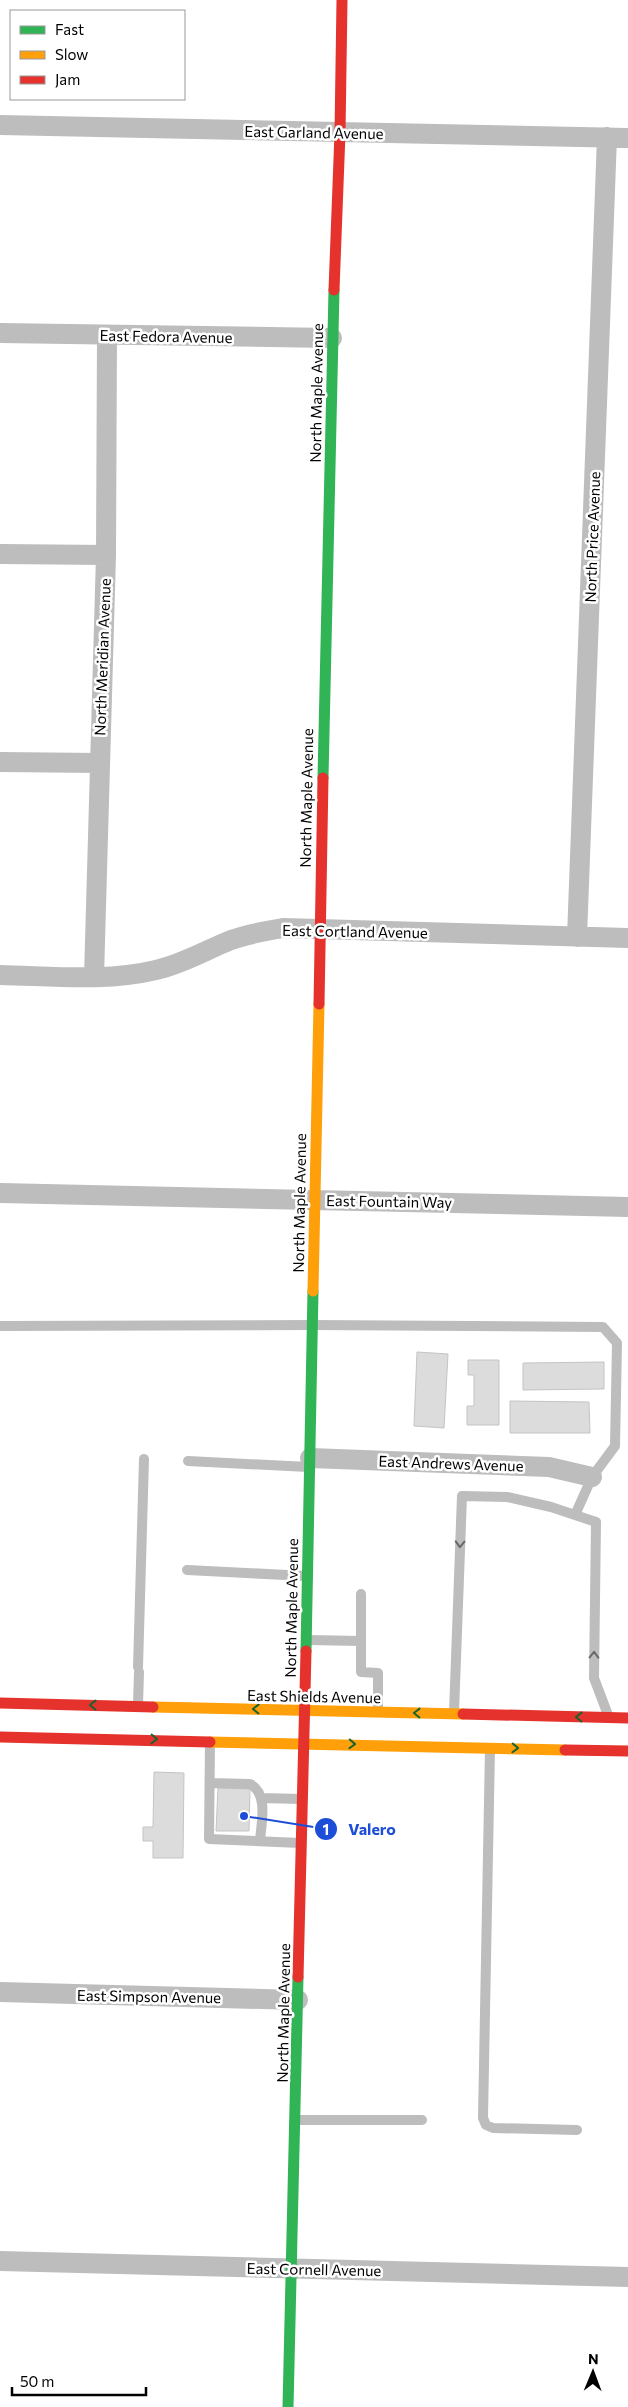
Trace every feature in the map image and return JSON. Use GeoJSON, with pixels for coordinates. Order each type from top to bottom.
{"type":"FeatureCollection","features":[{"type":"Feature","properties":{"kind":"street","name":"North Maple Avenue"},"geometry":{"type":"LineString","coordinates":[[288,2407],[310,1462],[332,338],[340,132],[342,0]]}},
{"type":"Feature","properties":{"kind":"street","name":"East Garland Avenue"},"geometry":{"type":"LineString","coordinates":[[0,125],[628,138]]}},
{"type":"Feature","properties":{"kind":"street","name":"North Price Avenue"},"geometry":{"type":"LineString","coordinates":[[577,937],[607,137]]}},
{"type":"Feature","properties":{"kind":"street","name":"East Fedora Avenue"},"geometry":{"type":"LineString","coordinates":[[0,333],[332,338]]}},
{"type":"Feature","properties":{"kind":"street","name":"North Meridian Avenue"},"geometry":{"type":"LineString","coordinates":[[94,978],[106,555],[107,336]]}},
{"type":"Feature","properties":{"kind":"street"},"geometry":{"type":"LineString","coordinates":[[0,554],[106,555]]}},
{"type":"Feature","properties":{"kind":"street"},"geometry":{"type":"LineString","coordinates":[[0,762],[99,763]]}},
{"type":"Feature","properties":{"kind":"street","name":"East Cortland Avenue"},"geometry":{"type":"LineString","coordinates":[[0,975],[94,978],[123,976],[156,970],[186,961],[231,940],[256,932],[283,928],[628,938]]}},
{"type":"Feature","properties":{"kind":"street","name":"East Fountain Way"},"geometry":{"type":"LineString","coordinates":[[0,1193],[628,1207]]}},
{"type":"Feature","properties":{"kind":"street","name":"East Andrews Avenue"},"geometry":{"type":"LineString","coordinates":[[310,1462],[549,1467],[592,1477]]}},
{"type":"Feature","properties":{"kind":"street","name":"East Shields Avenue"},"geometry":{"type":"LineString","coordinates":[[0,1703],[628,1718]]}},
{"type":"Feature","properties":{"kind":"street"},"geometry":{"type":"LineString","coordinates":[[0,1737],[304,1742],[628,1751]]}},
{"type":"Feature","properties":{"kind":"street","name":"East Simpson Avenue"},"geometry":{"type":"LineString","coordinates":[[0,1992],[298,2000]]}},
{"type":"Feature","properties":{"kind":"street","name":"East Cornell Avenue"},"geometry":{"type":"LineString","coordinates":[[0,2262],[628,2277]]}},
{"type":"Feature","properties":{"kind":"lane"},"geometry":{"type":"LineString","coordinates":[[0,1326],[312,1324],[603,1327],[618,1342],[615,1446],[592,1477],[575,1515]]}},
{"type":"Feature","properties":{"kind":"lane"},"geometry":{"type":"LineString","coordinates":[[138,1706],[144,1459]]}},
{"type":"Feature","properties":{"kind":"lane"},"geometry":{"type":"LineString","coordinates":[[188,1461],[310,1462]]}},
{"type":"Feature","properties":{"kind":"lane"},"geometry":{"type":"LineString","coordinates":[[454,1714],[462,1496],[507,1496],[551,1507],[596,1522],[594,1678],[610,1718]]}},
{"type":"Feature","properties":{"kind":"lane"},"geometry":{"type":"LineString","coordinates":[[187,1570],[307,1576]]}},
{"type":"Feature","properties":{"kind":"lane"},"geometry":{"type":"LineString","coordinates":[[361,1594],[361,1672],[378,1673],[378,1712]]}},
{"type":"Feature","properties":{"kind":"lane"},"geometry":{"type":"LineString","coordinates":[[306,1640],[361,1641]]}},
{"type":"Feature","properties":{"kind":"lane"},"geometry":{"type":"LineString","coordinates":[[210,1740],[209,1839],[301,1843]]}},
{"type":"Feature","properties":{"kind":"lane"},"geometry":{"type":"LineString","coordinates":[[490,1748],[483,2118],[486,2125],[493,2128],[577,2130]]}},
{"type":"Feature","properties":{"kind":"lane"},"geometry":{"type":"LineString","coordinates":[[210,1783],[250,1784],[255,1787],[262,1798],[260,1841]]}},
{"type":"Feature","properties":{"kind":"lane"},"geometry":{"type":"LineString","coordinates":[[262,1798],[302,1799]]}},
{"type":"Feature","properties":{"kind":"lane"},"geometry":{"type":"LineString","coordinates":[[295,2120],[422,2120]]}},
{"type":"Feature","properties":{"kind":"building"},"geometry":{"type":"Polygon","coordinates":[[[417,1352],[448,1354],[444,1428],[414,1426],[417,1352]]]}},
{"type":"Feature","properties":{"kind":"building"},"geometry":{"type":"Polygon","coordinates":[[[468,1360],[499,1360],[499,1425],[467,1425],[467,1406],[474,1406],[474,1375],[468,1375],[468,1360]]]}},
{"type":"Feature","properties":{"kind":"building"},"geometry":{"type":"Polygon","coordinates":[[[604,1362],[604,1389],[523,1390],[523,1363],[604,1362]]]}},
{"type":"Feature","properties":{"kind":"building"},"geometry":{"type":"Polygon","coordinates":[[[510,1401],[589,1402],[590,1433],[510,1433],[510,1401]]]}},
{"type":"Feature","properties":{"kind":"building"},"geometry":{"type":"Polygon","coordinates":[[[154,1772],[184,1773],[183,1858],[153,1858],[153,1841],[143,1841],[143,1827],[153,1827],[154,1772]]]}},
{"type":"Feature","properties":{"kind":"building"},"geometry":{"type":"Polygon","coordinates":[[[218,1788],[250,1789],[249,1831],[216,1831],[218,1788]]]}},
{"type":"Feature","properties":{"kind":"traffic: fast"},"geometry":{"type":"LineString","coordinates":[[323,778],[334,290]]}},
{"type":"Feature","properties":{"kind":"traffic: fast"},"geometry":{"type":"LineString","coordinates":[[306,1651],[313,1291]]}},
{"type":"Feature","properties":{"kind":"traffic: fast"},"geometry":{"type":"LineString","coordinates":[[288,2407],[298,1977]]}},
{"type":"Feature","properties":{"kind":"traffic: slow"},"geometry":{"type":"LineString","coordinates":[[313,1291],[319,1004]]}},
{"type":"Feature","properties":{"kind":"traffic: slow"},"geometry":{"type":"LineString","coordinates":[[153,1707],[463,1714]]}},
{"type":"Feature","properties":{"kind":"traffic: slow"},"geometry":{"type":"LineString","coordinates":[[210,1742],[565,1750]]}},
{"type":"Feature","properties":{"kind":"traffic: jam"},"geometry":{"type":"LineString","coordinates":[[334,290],[340,133],[342,0]]}},
{"type":"Feature","properties":{"kind":"traffic: jam"},"geometry":{"type":"LineString","coordinates":[[319,1004],[323,778]]}},
{"type":"Feature","properties":{"kind":"traffic: jam"},"geometry":{"type":"LineString","coordinates":[[298,1977],[306,1651]]}},
{"type":"Feature","properties":{"kind":"traffic: jam"},"geometry":{"type":"LineString","coordinates":[[0,1703],[153,1707]]}},
{"type":"Feature","properties":{"kind":"traffic: jam"},"geometry":{"type":"LineString","coordinates":[[463,1714],[628,1718]]}},
{"type":"Feature","properties":{"kind":"traffic: jam"},"geometry":{"type":"LineString","coordinates":[[0,1737],[210,1742]]}},
{"type":"Feature","properties":{"kind":"traffic: jam"},"geometry":{"type":"LineString","coordinates":[[565,1750],[628,1751]]}},
{"type":"Feature","properties":{"kind":"place","name":"Valero"},"geometry":{"type":"Point","coordinates":[244,1816]}}]}
